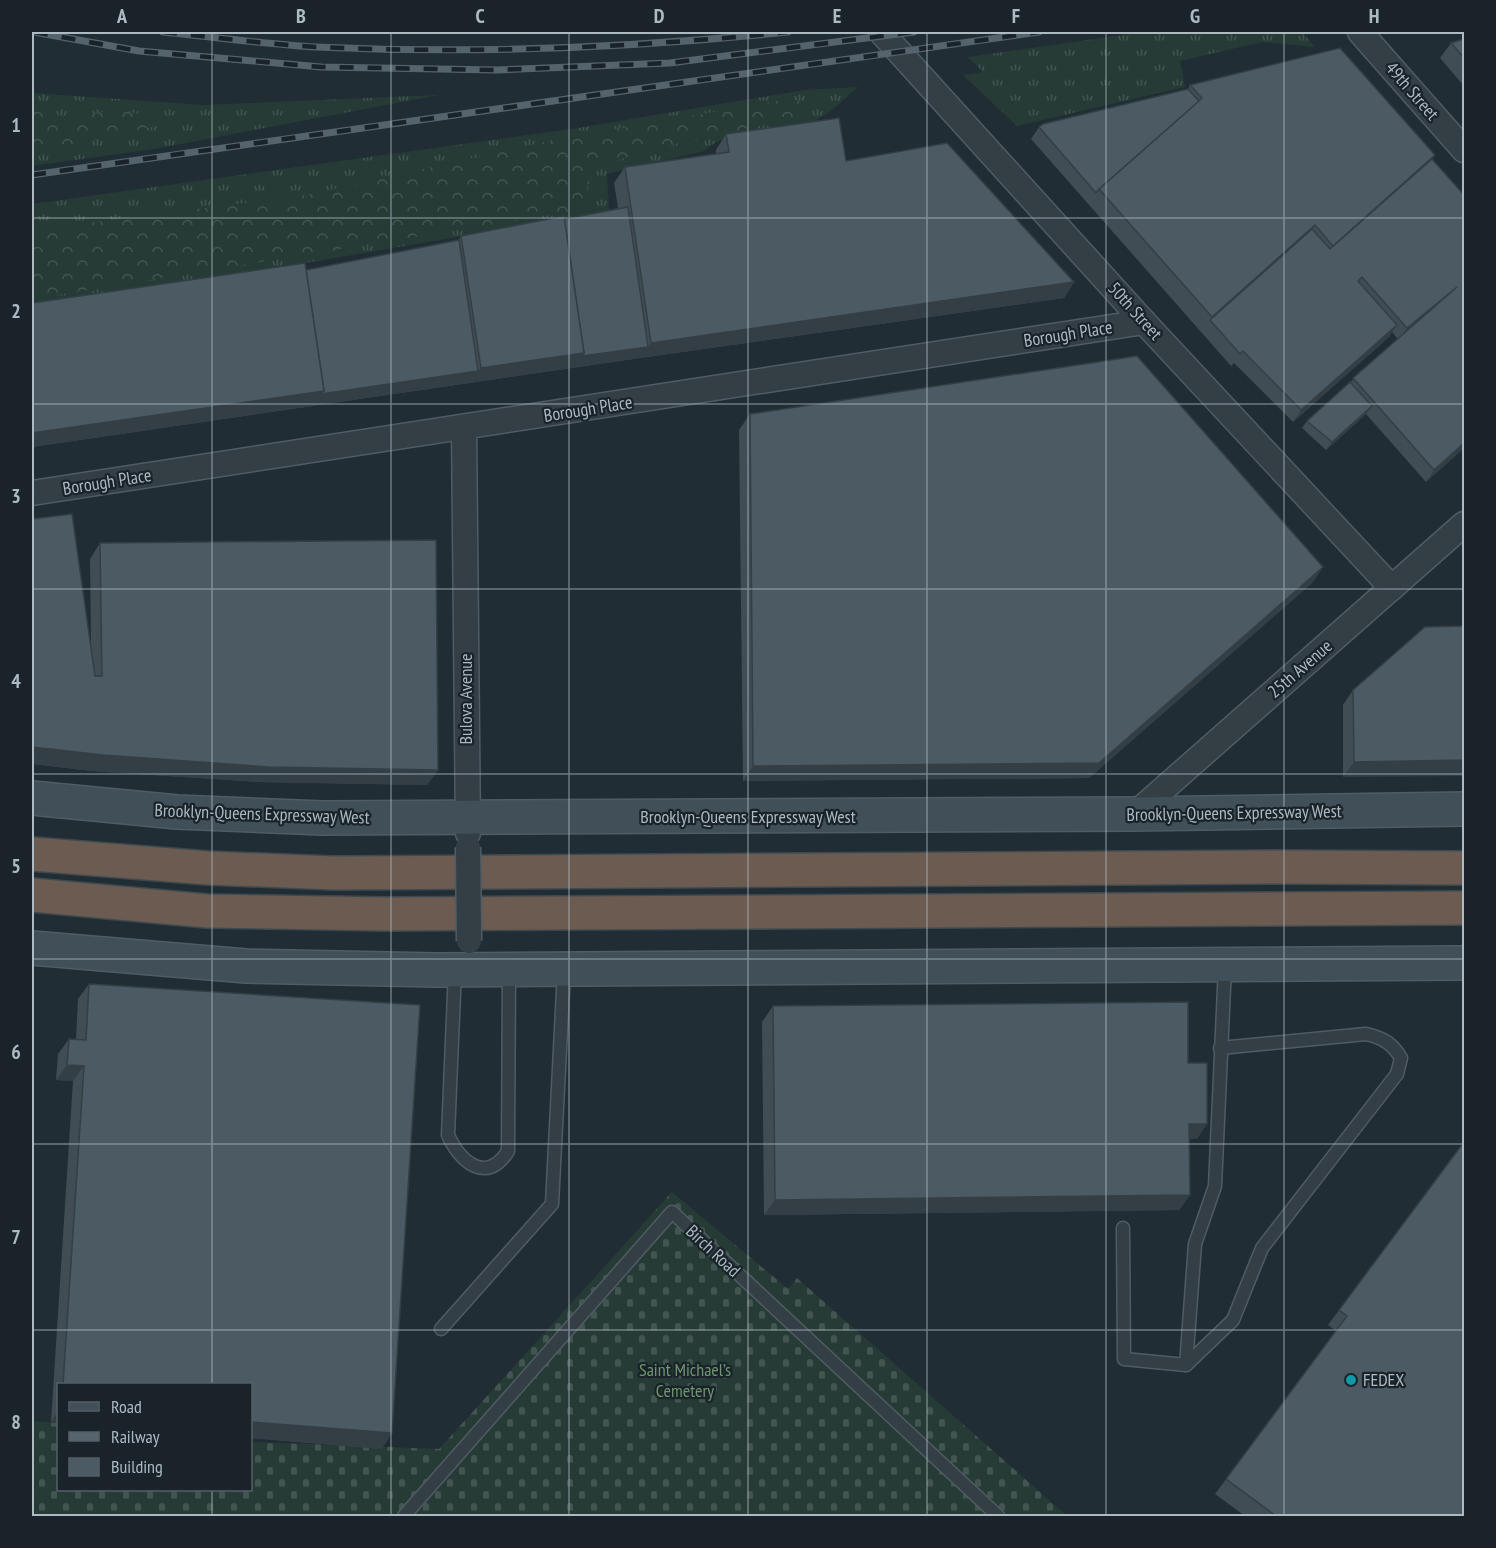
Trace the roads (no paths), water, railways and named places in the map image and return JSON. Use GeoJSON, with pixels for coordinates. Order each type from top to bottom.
{"type":"FeatureCollection","features":[{"type":"Feature","properties":{"kind":"highway"},"geometry":{"type":"LineString","coordinates":[[32,854],[208,868],[344,873],[1281,867],[1464,868]]}},
{"type":"Feature","properties":{"kind":"highway"},"geometry":{"type":"LineString","coordinates":[[1281,867],[1464,859]]}},
{"type":"Feature","properties":{"kind":"highway"},"geometry":{"type":"LineString","coordinates":[[32,896],[207,910],[375,914],[1464,909]]}},
{"type":"Feature","properties":{"kind":"street","name":"50th Street"},"geometry":{"type":"LineString","coordinates":[[881,32],[1144,322],[1392,588]]}},
{"type":"Feature","properties":{"kind":"street","name":"49th Street"},"geometry":{"type":"LineString","coordinates":[[1360,32],[1464,150]]}},
{"type":"Feature","properties":{"kind":"street","name":"Borough Place"},"geometry":{"type":"LineString","coordinates":[[32,493],[1144,322]]}},
{"type":"Feature","properties":{"kind":"street","name":"Bulova Avenue"},"geometry":{"type":"LineString","coordinates":[[464,428],[468,833],[464,960]]}},
{"type":"Feature","properties":{"kind":"street","name":"25th Avenue"},"geometry":{"type":"LineString","coordinates":[[1135,814],[1464,524]]}},
{"type":"Feature","properties":{"kind":"street","name":"Brooklyn-Queens Expressway West"},"geometry":{"type":"LineString","coordinates":[[32,798],[188,812],[322,818],[468,833],[1135,814],[1464,809]]}},
{"type":"Feature","properties":{"kind":"street"},"geometry":{"type":"LineString","coordinates":[[32,948],[246,966],[464,960],[509,970],[1464,963]]}},
{"type":"Feature","properties":{"kind":"lane"},"geometry":{"type":"LineString","coordinates":[[464,960],[448,1135],[455,1152],[473,1165],[489,1169],[500,1163],[508,1151],[509,970]]}},
{"type":"Feature","properties":{"kind":"lane"},"geometry":{"type":"LineString","coordinates":[[1186,1365],[1195,1244],[1215,1186],[1225,965]]}},
{"type":"Feature","properties":{"kind":"lane"},"geometry":{"type":"LineString","coordinates":[[441,1329],[552,1204],[564,970]]}},
{"type":"Feature","properties":{"kind":"lane"},"geometry":{"type":"LineString","coordinates":[[1123,1228],[1124,1359],[1186,1365],[1233,1320],[1262,1248],[1397,1074],[1401,1058],[1394,1046],[1382,1038],[1366,1034],[1220,1048]]}},
{"type":"Feature","properties":{"kind":"lane","name":"Birch Road"},"geometry":{"type":"LineString","coordinates":[[404,1516],[672,1212],[998,1516]]}},
{"type":"Feature","properties":{"kind":"railway"},"geometry":{"type":"LineString","coordinates":[[34,32],[139,51],[321,67],[497,70],[670,63],[914,32]]}},
{"type":"Feature","properties":{"kind":"railway"},"geometry":{"type":"LineString","coordinates":[[163,32],[316,47],[434,50],[611,46],[788,32]]}},
{"type":"Feature","properties":{"kind":"railway"},"geometry":{"type":"LineString","coordinates":[[32,175],[1039,32]]}},
{"type":"Feature","properties":{"kind":"place","name":"FEDEX"},"geometry":{"type":"Point","coordinates":[1351,1380]}},
{"type":"Feature","properties":{"kind":"park label","name":"Saint Michael’s Cemetery"},"geometry":{"type":"Point","coordinates":[685,1380]}}]}
